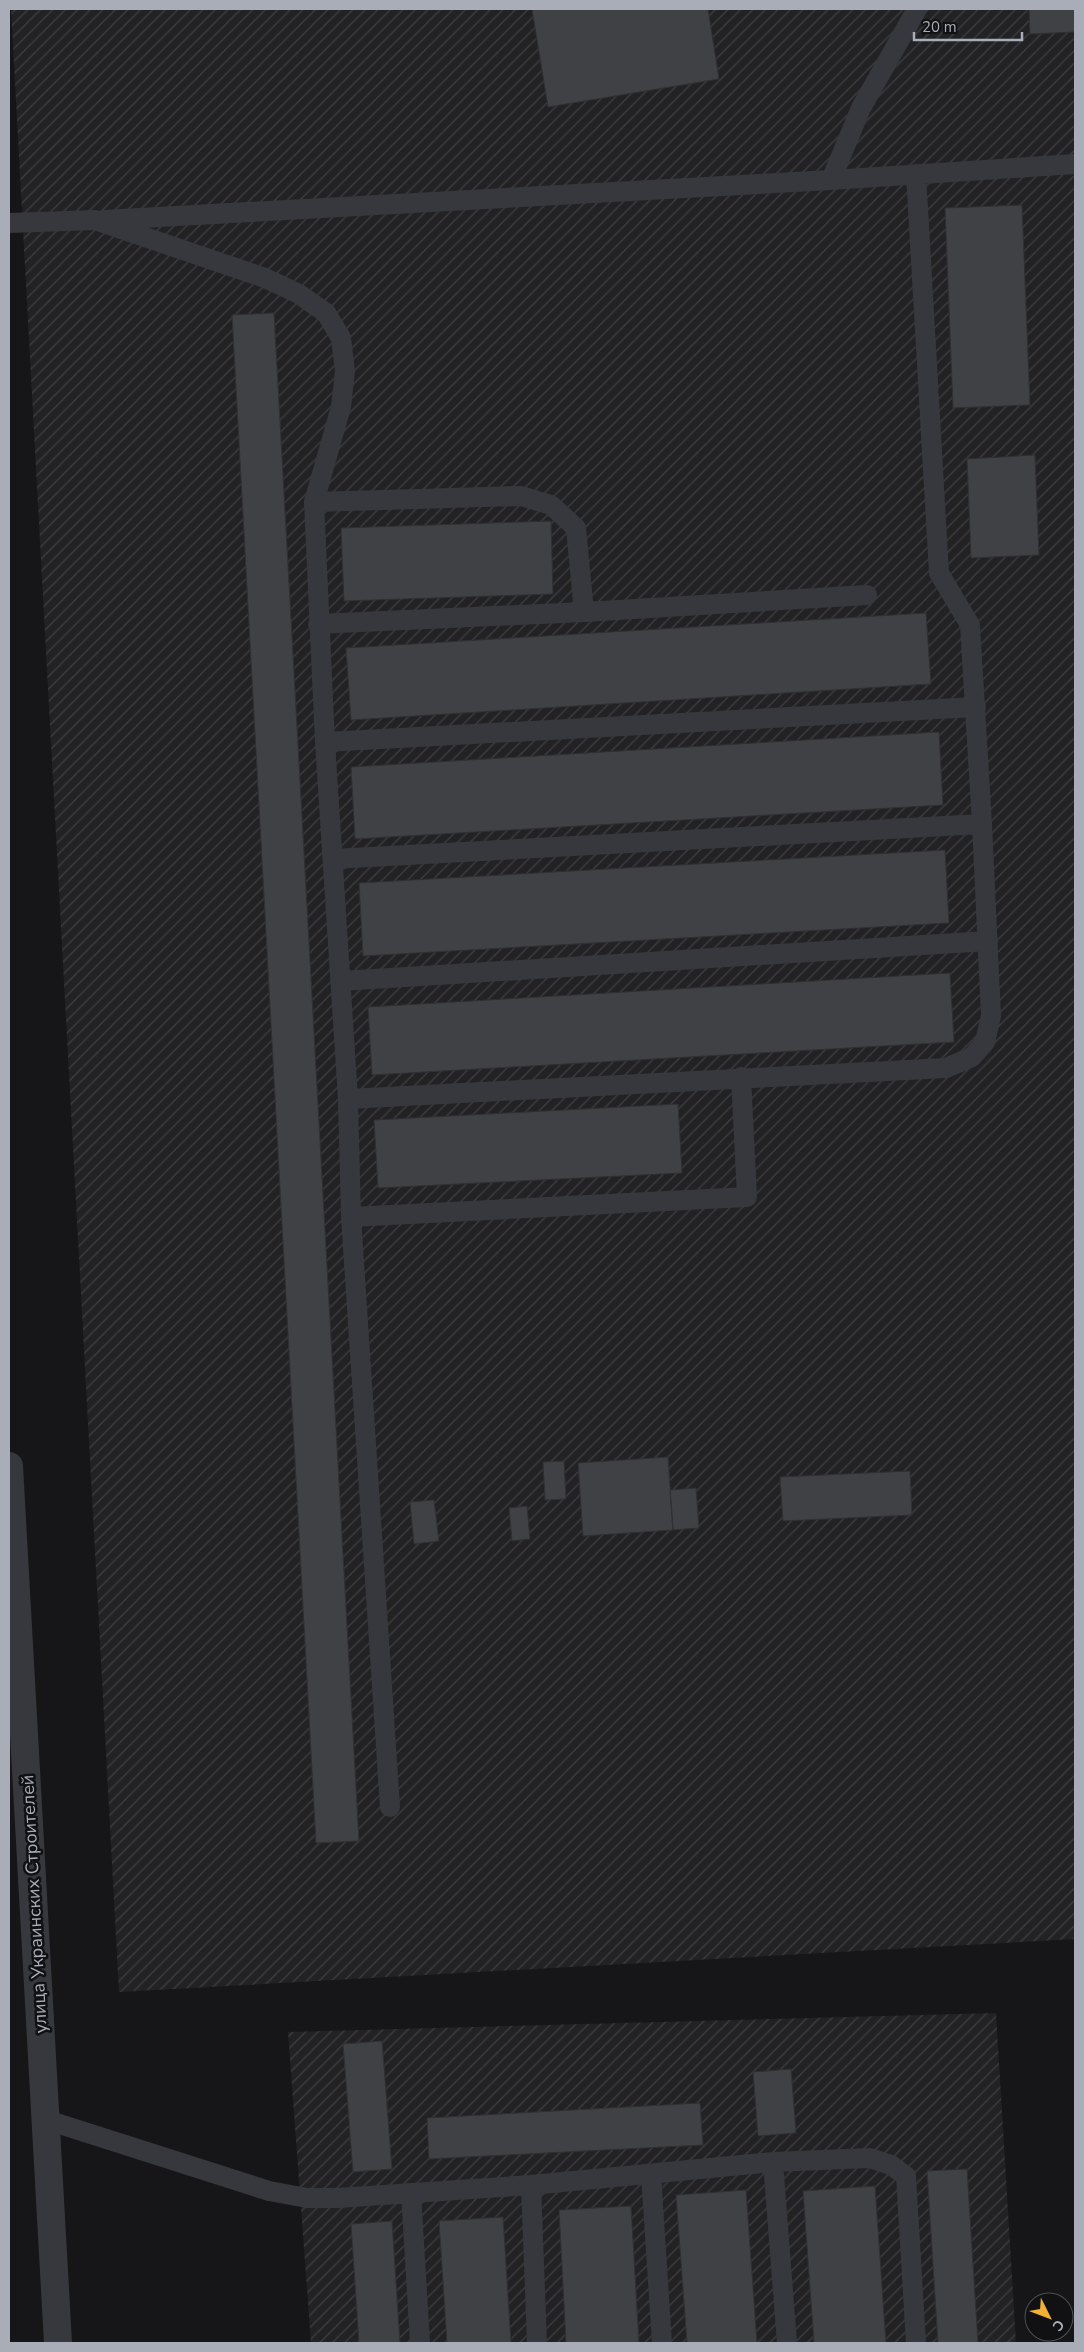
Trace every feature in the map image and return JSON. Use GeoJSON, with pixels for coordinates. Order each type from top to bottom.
{"type":"FeatureCollection","features":[{"type":"Feature","properties":{"kind":"street","name":"улица Украинских Строителей"},"geometry":{"type":"LineString","coordinates":[[9,1466],[58,2343]]}},
{"type":"Feature","properties":{"kind":"lane"},"geometry":{"type":"LineString","coordinates":[[832,180],[861,108],[916,9]]}},
{"type":"Feature","properties":{"kind":"lane"},"geometry":{"type":"LineString","coordinates":[[9,223],[832,180],[1075,164]]}},
{"type":"Feature","properties":{"kind":"lane"},"geometry":{"type":"LineString","coordinates":[[348,1099],[741,1077],[946,1068],[972,1057],[985,1042],[991,1016],[976,707],[970,625],[939,573],[916,174]]}},
{"type":"Feature","properties":{"kind":"lane"},"geometry":{"type":"LineString","coordinates":[[95,220],[265,278],[299,294],[326,314],[341,338],[345,371],[341,408],[314,502],[318,624],[348,1099],[351,1217],[390,1807]]}},
{"type":"Feature","properties":{"kind":"lane"},"geometry":{"type":"LineString","coordinates":[[314,502],[521,496],[551,505],[576,528],[584,612]]}},
{"type":"Feature","properties":{"kind":"lane"},"geometry":{"type":"LineString","coordinates":[[318,624],[584,612],[867,595]]}},
{"type":"Feature","properties":{"kind":"lane"},"geometry":{"type":"LineString","coordinates":[[325,742],[976,707]]}},
{"type":"Feature","properties":{"kind":"lane"},"geometry":{"type":"LineString","coordinates":[[333,859],[982,824]]}},
{"type":"Feature","properties":{"kind":"lane"},"geometry":{"type":"LineString","coordinates":[[341,981],[988,941]]}},
{"type":"Feature","properties":{"kind":"lane"},"geometry":{"type":"LineString","coordinates":[[351,1217],[747,1197],[741,1077]]}},
{"type":"Feature","properties":{"kind":"lane"},"geometry":{"type":"LineString","coordinates":[[47,2120],[269,2191],[307,2198],[411,2194],[531,2185],[773,2162],[870,2158],[891,2164],[906,2176],[916,2343]]}},
{"type":"Feature","properties":{"kind":"lane"},"geometry":{"type":"LineString","coordinates":[[773,2162],[787,2343]]}},
{"type":"Feature","properties":{"kind":"lane"},"geometry":{"type":"LineString","coordinates":[[651,2174],[662,2343]]}},
{"type":"Feature","properties":{"kind":"lane"},"geometry":{"type":"LineString","coordinates":[[531,2185],[537,2343]]}},
{"type":"Feature","properties":{"kind":"lane"},"geometry":{"type":"LineString","coordinates":[[411,2194],[420,2343]]}},
{"type":"Feature","properties":{"kind":"shaded area"},"geometry":{"type":"Polygon","coordinates":[[[11,9],[1075,9],[1075,1939],[119,1992],[11,9]]]}},
{"type":"Feature","properties":{"kind":"shaded area"},"geometry":{"type":"Polygon","coordinates":[[[996,2013],[1016,2343],[311,2343],[288,2032],[996,2013]]]}},
{"type":"Feature","properties":{"kind":"building"},"geometry":{"type":"Polygon","coordinates":[[[532,9],[708,9],[719,79],[548,107],[532,9]]]}},
{"type":"Feature","properties":{"kind":"building"},"geometry":{"type":"Polygon","coordinates":[[[1029,9],[1075,9],[1075,32],[1030,34],[1029,9]]]}},
{"type":"Feature","properties":{"kind":"building"},"geometry":{"type":"Polygon","coordinates":[[[1022,205],[1030,405],[953,408],[945,208],[1022,205]]]}},
{"type":"Feature","properties":{"kind":"building"},"geometry":{"type":"Polygon","coordinates":[[[274,313],[359,1841],[316,1843],[232,315],[274,313]]]}},
{"type":"Feature","properties":{"kind":"building"},"geometry":{"type":"Polygon","coordinates":[[[1035,455],[1039,555],[971,558],[967,459],[1035,455]]]}},
{"type":"Feature","properties":{"kind":"building"},"geometry":{"type":"Polygon","coordinates":[[[551,521],[553,594],[344,601],[341,528],[551,521]]]}},
{"type":"Feature","properties":{"kind":"building"},"geometry":{"type":"Polygon","coordinates":[[[926,613],[931,684],[351,720],[346,648],[926,613]]]}},
{"type":"Feature","properties":{"kind":"building"},"geometry":{"type":"Polygon","coordinates":[[[939,732],[943,805],[355,839],[351,767],[939,732]]]}},
{"type":"Feature","properties":{"kind":"building"},"geometry":{"type":"Polygon","coordinates":[[[945,850],[949,923],[363,956],[359,883],[945,850]]]}},
{"type":"Feature","properties":{"kind":"building"},"geometry":{"type":"Polygon","coordinates":[[[950,973],[954,1042],[372,1075],[368,1007],[950,973]]]}},
{"type":"Feature","properties":{"kind":"building"},"geometry":{"type":"Polygon","coordinates":[[[678,1104],[682,1173],[378,1188],[374,1120],[678,1104]]]}},
{"type":"Feature","properties":{"kind":"building"},"geometry":{"type":"Polygon","coordinates":[[[668,1457],[673,1530],[583,1536],[578,1463],[668,1457]]]}},
{"type":"Feature","properties":{"kind":"building"},"geometry":{"type":"Polygon","coordinates":[[[564,1461],[566,1499],[545,1500],[543,1462],[564,1461]]]}},
{"type":"Feature","properties":{"kind":"building"},"geometry":{"type":"Polygon","coordinates":[[[910,1471],[912,1515],[783,1521],[780,1477],[910,1471]]]}},
{"type":"Feature","properties":{"kind":"building"},"geometry":{"type":"Polygon","coordinates":[[[696,1488],[699,1528],[673,1530],[670,1490],[696,1488]]]}},
{"type":"Feature","properties":{"kind":"building"},"geometry":{"type":"Polygon","coordinates":[[[434,1500],[439,1541],[414,1544],[410,1502],[434,1500]]]}},
{"type":"Feature","properties":{"kind":"building"},"geometry":{"type":"Polygon","coordinates":[[[527,1506],[530,1539],[512,1541],[509,1508],[527,1506]]]}},
{"type":"Feature","properties":{"kind":"building"},"geometry":{"type":"Polygon","coordinates":[[[382,2041],[392,2169],[353,2172],[343,2044],[382,2041]]]}},
{"type":"Feature","properties":{"kind":"building"},"geometry":{"type":"Polygon","coordinates":[[[791,2069],[796,2133],[758,2136],[753,2072],[791,2069]]]}},
{"type":"Feature","properties":{"kind":"building"},"geometry":{"type":"Polygon","coordinates":[[[700,2103],[703,2145],[429,2159],[427,2118],[700,2103]]]}},
{"type":"Feature","properties":{"kind":"building"},"geometry":{"type":"Polygon","coordinates":[[[967,2169],[978,2343],[938,2343],[927,2171],[967,2169]]]}},
{"type":"Feature","properties":{"kind":"building"},"geometry":{"type":"Polygon","coordinates":[[[875,2186],[886,2343],[814,2343],[803,2191],[875,2186]]]}},
{"type":"Feature","properties":{"kind":"building"},"geometry":{"type":"Polygon","coordinates":[[[746,2190],[757,2343],[687,2343],[676,2195],[746,2190]]]}},
{"type":"Feature","properties":{"kind":"building"},"geometry":{"type":"Polygon","coordinates":[[[631,2206],[639,2343],[566,2343],[559,2210],[631,2206]]]}},
{"type":"Feature","properties":{"kind":"building"},"geometry":{"type":"Polygon","coordinates":[[[503,2217],[511,2343],[447,2343],[439,2221],[503,2217]]]}},
{"type":"Feature","properties":{"kind":"building"},"geometry":{"type":"Polygon","coordinates":[[[392,2221],[400,2343],[359,2343],[351,2224],[392,2221]]]}}]}
